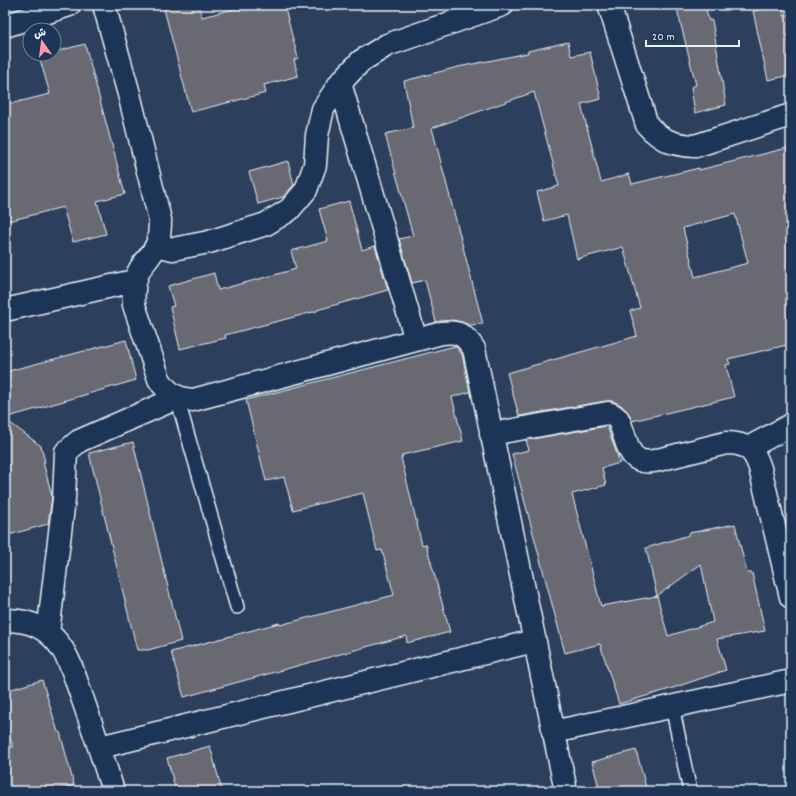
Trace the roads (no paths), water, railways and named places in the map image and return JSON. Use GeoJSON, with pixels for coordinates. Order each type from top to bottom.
{"type":"FeatureCollection","features":[{"type":"Feature","properties":{"kind":"street"},"geometry":{"type":"LineString","coordinates":[[5,26],[69,5]]}},
{"type":"Feature","properties":{"kind":"street"},"geometry":{"type":"LineString","coordinates":[[104,5],[129,94],[160,220],[160,232],[157,245],[148,260],[140,269],[134,281],[134,305],[159,379],[163,387],[177,398]]}},
{"type":"Feature","properties":{"kind":"street"},"geometry":{"type":"LineString","coordinates":[[157,245],[173,249],[209,242],[266,224],[289,210],[306,190],[315,165],[317,135],[323,109],[340,83],[361,61],[387,45],[502,5]]}},
{"type":"Feature","properties":{"kind":"street"},"geometry":{"type":"LineString","coordinates":[[609,5],[647,125],[657,135],[669,142],[695,146],[791,115]]}},
{"type":"Feature","properties":{"kind":"street"},"geometry":{"type":"LineString","coordinates":[[340,83],[416,340]]}},
{"type":"Feature","properties":{"kind":"street"},"geometry":{"type":"LineString","coordinates":[[5,310],[134,281]]}},
{"type":"Feature","properties":{"kind":"street"},"geometry":{"type":"LineString","coordinates":[[48,633],[64,499],[66,452],[79,440],[177,398],[193,400],[442,333],[451,332],[460,334],[469,341],[474,350],[566,791]]}},
{"type":"Feature","properties":{"kind":"street"},"geometry":{"type":"LineString","coordinates":[[491,434],[608,413],[618,419],[630,452],[634,458],[640,461],[654,461],[726,443],[738,443],[748,448],[756,456],[760,468],[791,597]]}},
{"type":"Feature","properties":{"kind":"street"},"geometry":{"type":"LineString","coordinates":[[748,448],[791,425]]}},
{"type":"Feature","properties":{"kind":"street"},"geometry":{"type":"LineString","coordinates":[[5,620],[18,620],[34,624],[48,633],[60,645],[68,659],[100,746],[113,791]]}},
{"type":"Feature","properties":{"kind":"street"},"geometry":{"type":"LineString","coordinates":[[100,746],[534,641]]}},
{"type":"Feature","properties":{"kind":"street"},"geometry":{"type":"LineString","coordinates":[[553,732],[791,681]]}},
{"type":"Feature","properties":{"kind":"lane"},"geometry":{"type":"LineString","coordinates":[[177,398],[237,607]]}},
{"type":"Feature","properties":{"kind":"lane"},"geometry":{"type":"LineString","coordinates":[[672,706],[690,791]]}}]}
